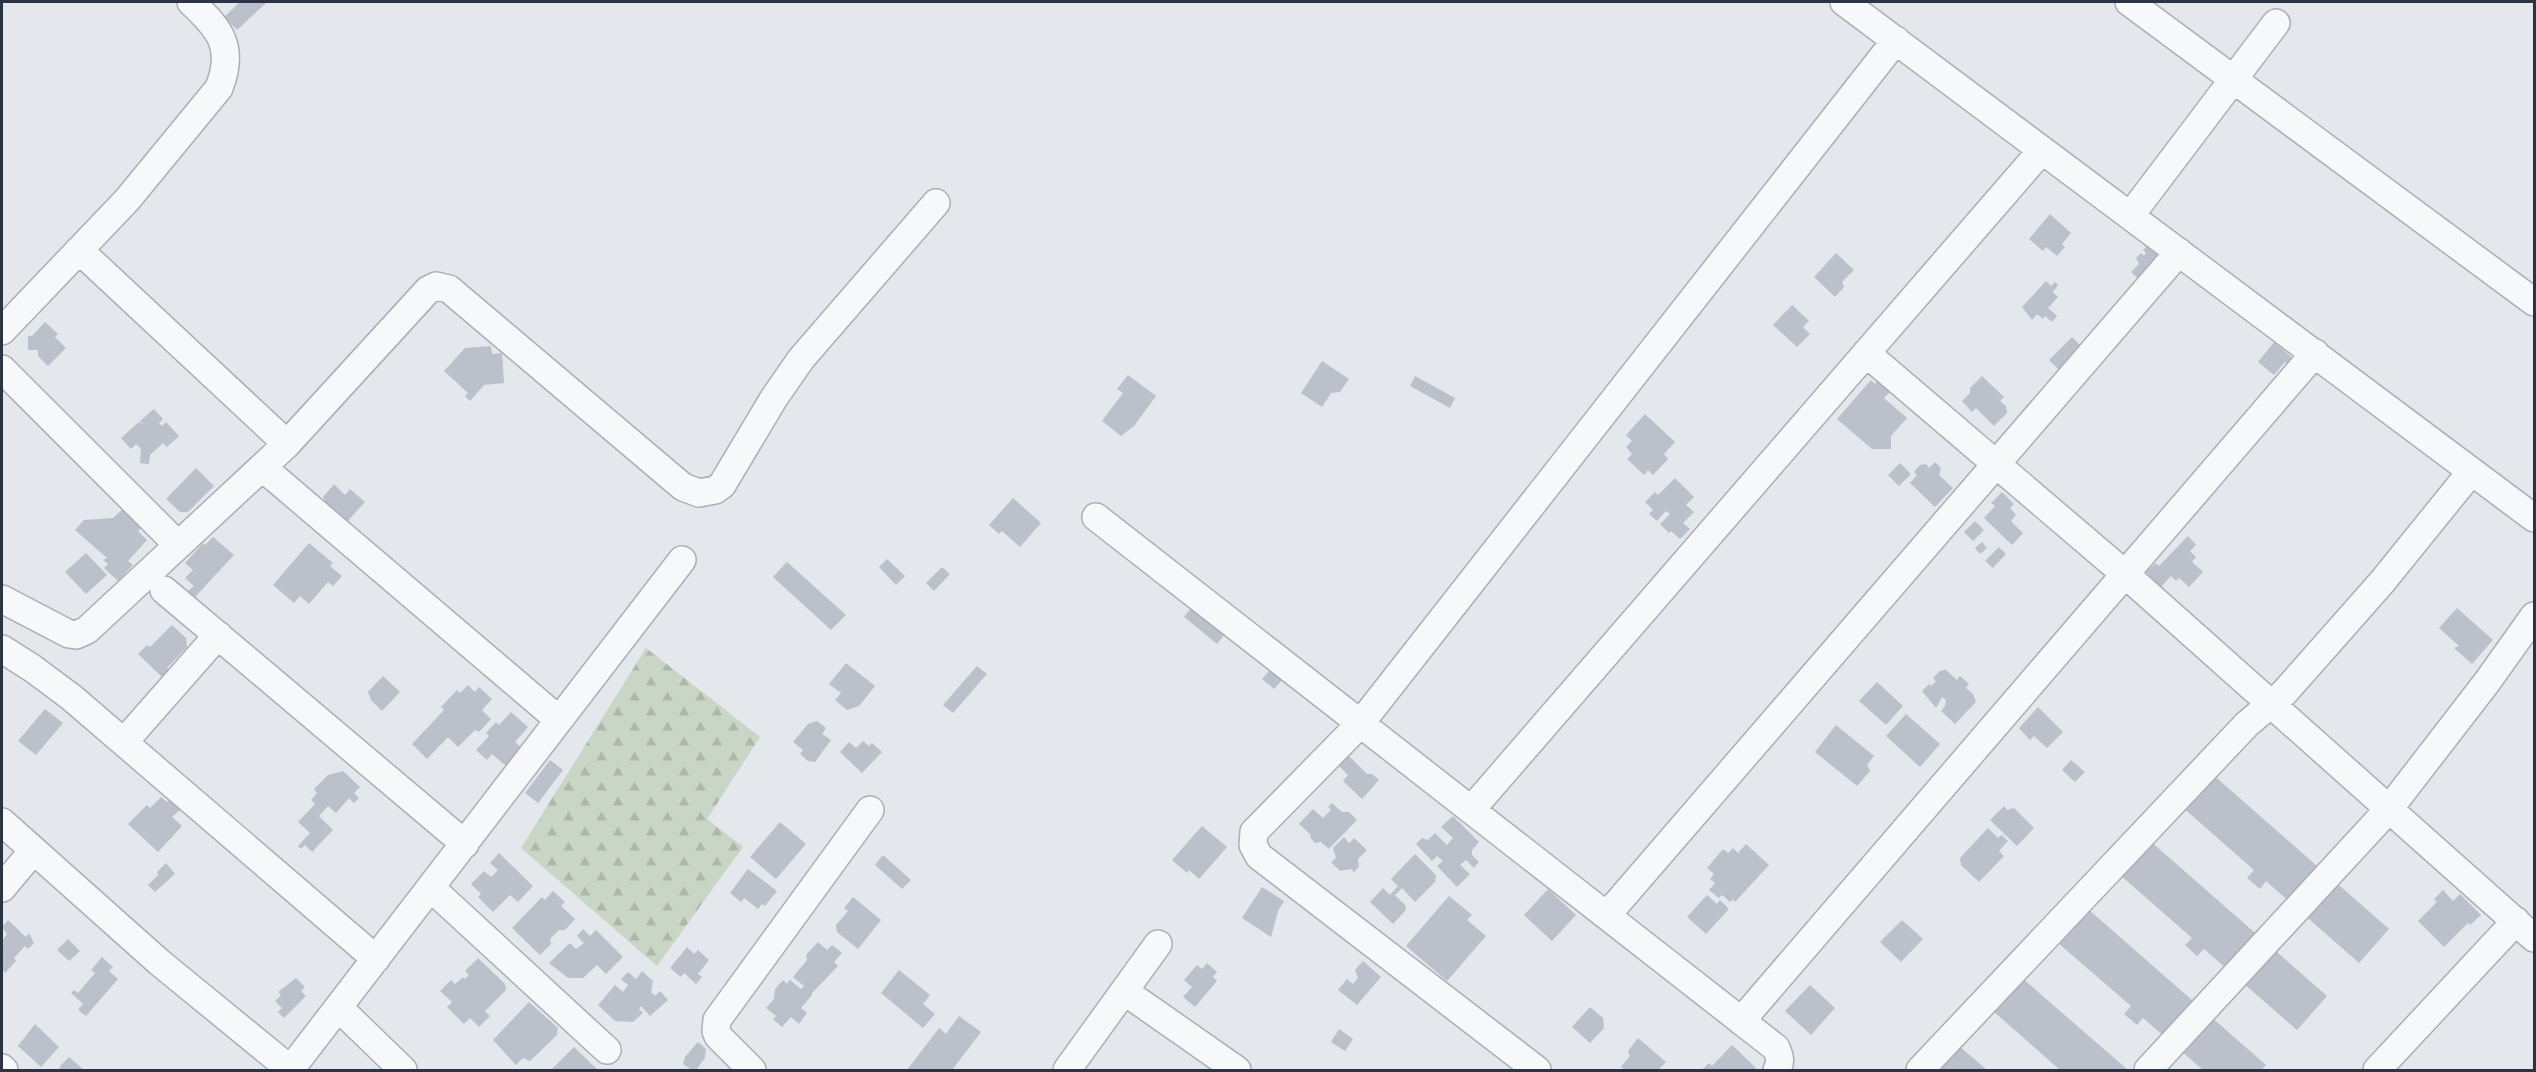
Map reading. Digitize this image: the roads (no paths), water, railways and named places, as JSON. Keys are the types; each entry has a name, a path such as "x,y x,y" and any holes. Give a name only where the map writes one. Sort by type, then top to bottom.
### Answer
{"street":[{"path":"2,331 127,200 219,88 225,73 224,42 217,28 191,2"},
{"path":"1844,2 2535,518"},
{"path":"2129,2 2535,302"},
{"path":"2130,216 2276,23"},
{"path":"1537,1071 1255,851 1253,838 1257,827 1360,724 1896,40"},
{"path":"1470,810 2042,150"},
{"path":"2,599 63,632 76,635 82,633 287,444 428,290 441,285 449,289 683,487 699,493 715,490 728,478 761,418 801,359 936,203"},
{"path":"80,250 287,444"},
{"path":"1607,915 2179,252"},
{"path":"1866,353 2125,574 2525,930 2377,1071"},
{"path":"1741,1021 2315,353"},
{"path":"2,369 178,545"},
{"path":"262,467 559,720"},
{"path":"1920,1071 2247,724 2284,693 2382,582 2471,472"},
{"path":"1096,517 1776,1048 1780,1056 1777,1071"},
{"path":"2,822 159,962 291,1070 682,560"},
{"path":"164,590 465,844"},
{"path":"2148,1071 2389,809 2535,616"},
{"path":"124,742 218,635"},
{"path":"2,649 52,682 376,959"},
{"path":"752,1071 718,1036 717,1020 870,810"},
{"path":"2,888 33,851"},
{"path":"431,888 607,1050"},
{"path":"1067,1071 1158,944"},
{"path":"1124,991 1237,1071"},
{"path":"339,1008 403,1071"}]}
